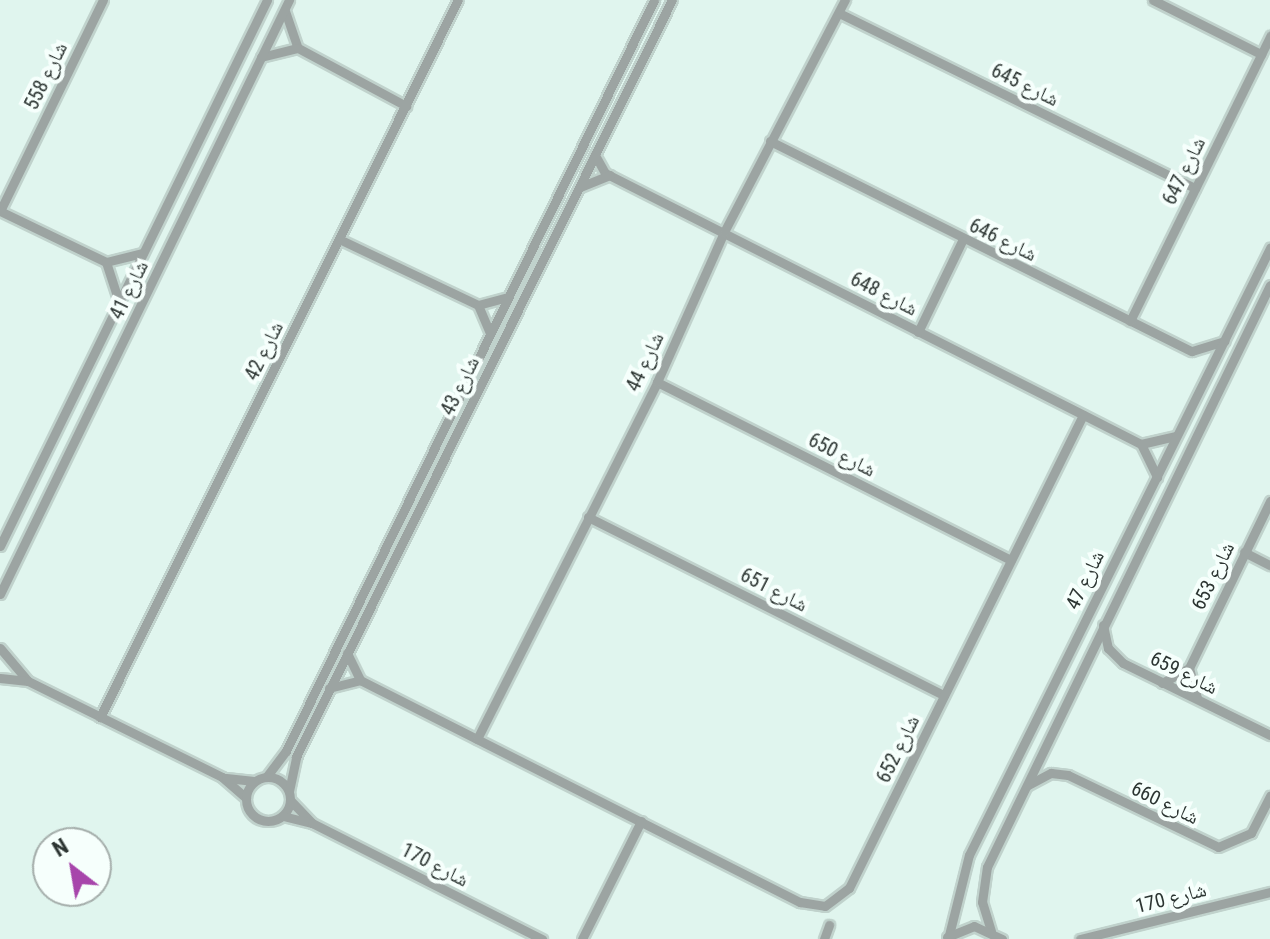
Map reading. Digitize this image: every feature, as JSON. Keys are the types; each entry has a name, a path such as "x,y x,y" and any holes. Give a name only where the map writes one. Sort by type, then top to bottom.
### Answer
{"street":[{"name":"شارع 558","path":"103,0 0,211 106,262"},
{"name":"شارع 41","path":"0,546 267,0"},
{"name":"شارع 42","path":"100,717 458,0"},
{"name":"شارع 43","path":"267,776 286,751 654,0"},
{"name":"شارع 43","path":"290,796 296,757 329,688 672,0"},
{"name":"شارع 44","path":"477,739 657,382 724,232 845,0"},
{"path":"1153,0 1261,54"},
{"name":"شارع 41","path":"0,594 287,4"},
{"path":"287,4 298,48"},
{"name":"شارع 645","path":"839,13 1195,188"},
{"name":"شارع 647","path":"1130,321 1270,36"},
{"path":"261,57 298,48 406,106"},
{"name":"شارع 646","path":"770,141 962,241 1192,351 1224,341"},
{"name":"شارع 648","path":"595,155 610,175 1141,444"},
{"path":"579,188 610,175"},
{"path":"339,239 478,305 508,297"},
{"path":"918,332 962,241"},
{"name":"شارع 47","path":"947,937 969,855 1270,248"},
{"path":"118,303 106,262 143,253"},
{"name":"شارع 47","path":"991,931 982,884 1103,624 1270,285"},
{"path":"478,305 490,334"},
{"name":"شارع 650","path":"657,382 1011,560"},
{"name":"شارع 652","path":"360,680 800,902 825,906 849,888 1083,415"},
{"path":"1157,477 1141,444 1177,436"},
{"name":"شارع 653","path":"1189,668 1270,501"},
{"name":"شارع 651","path":"588,517 944,695"},
{"path":"1244,552 1270,565"},
{"name":"شارع 659","path":"1103,624 1114,656 1162,683 1270,735"},
{"path":"0,648 28,681"},
{"path":"329,688 360,680 347,653"},
{"path":"1162,683 1189,668 1198,699"},
{"path":"0,678 28,681 222,777 246,798 258,819 283,816 290,796 267,776 254,781 222,777"},
{"name":"شارع 660","path":"1025,787 1044,775 1068,775 1218,847 1251,833 1270,796"},
{"path":"246,798 254,781"},
{"name":"شارع 170","path":"290,796 312,823"},
{"name":"شارع 170","path":"283,816 312,823 542,939"},
{"path":"582,939 641,821"},
{"name":"شارع 170","path":"1080,939 1270,892"},
{"path":"824,939 829,925"},
{"path":"947,937 974,926 991,931 1002,939"}]}
